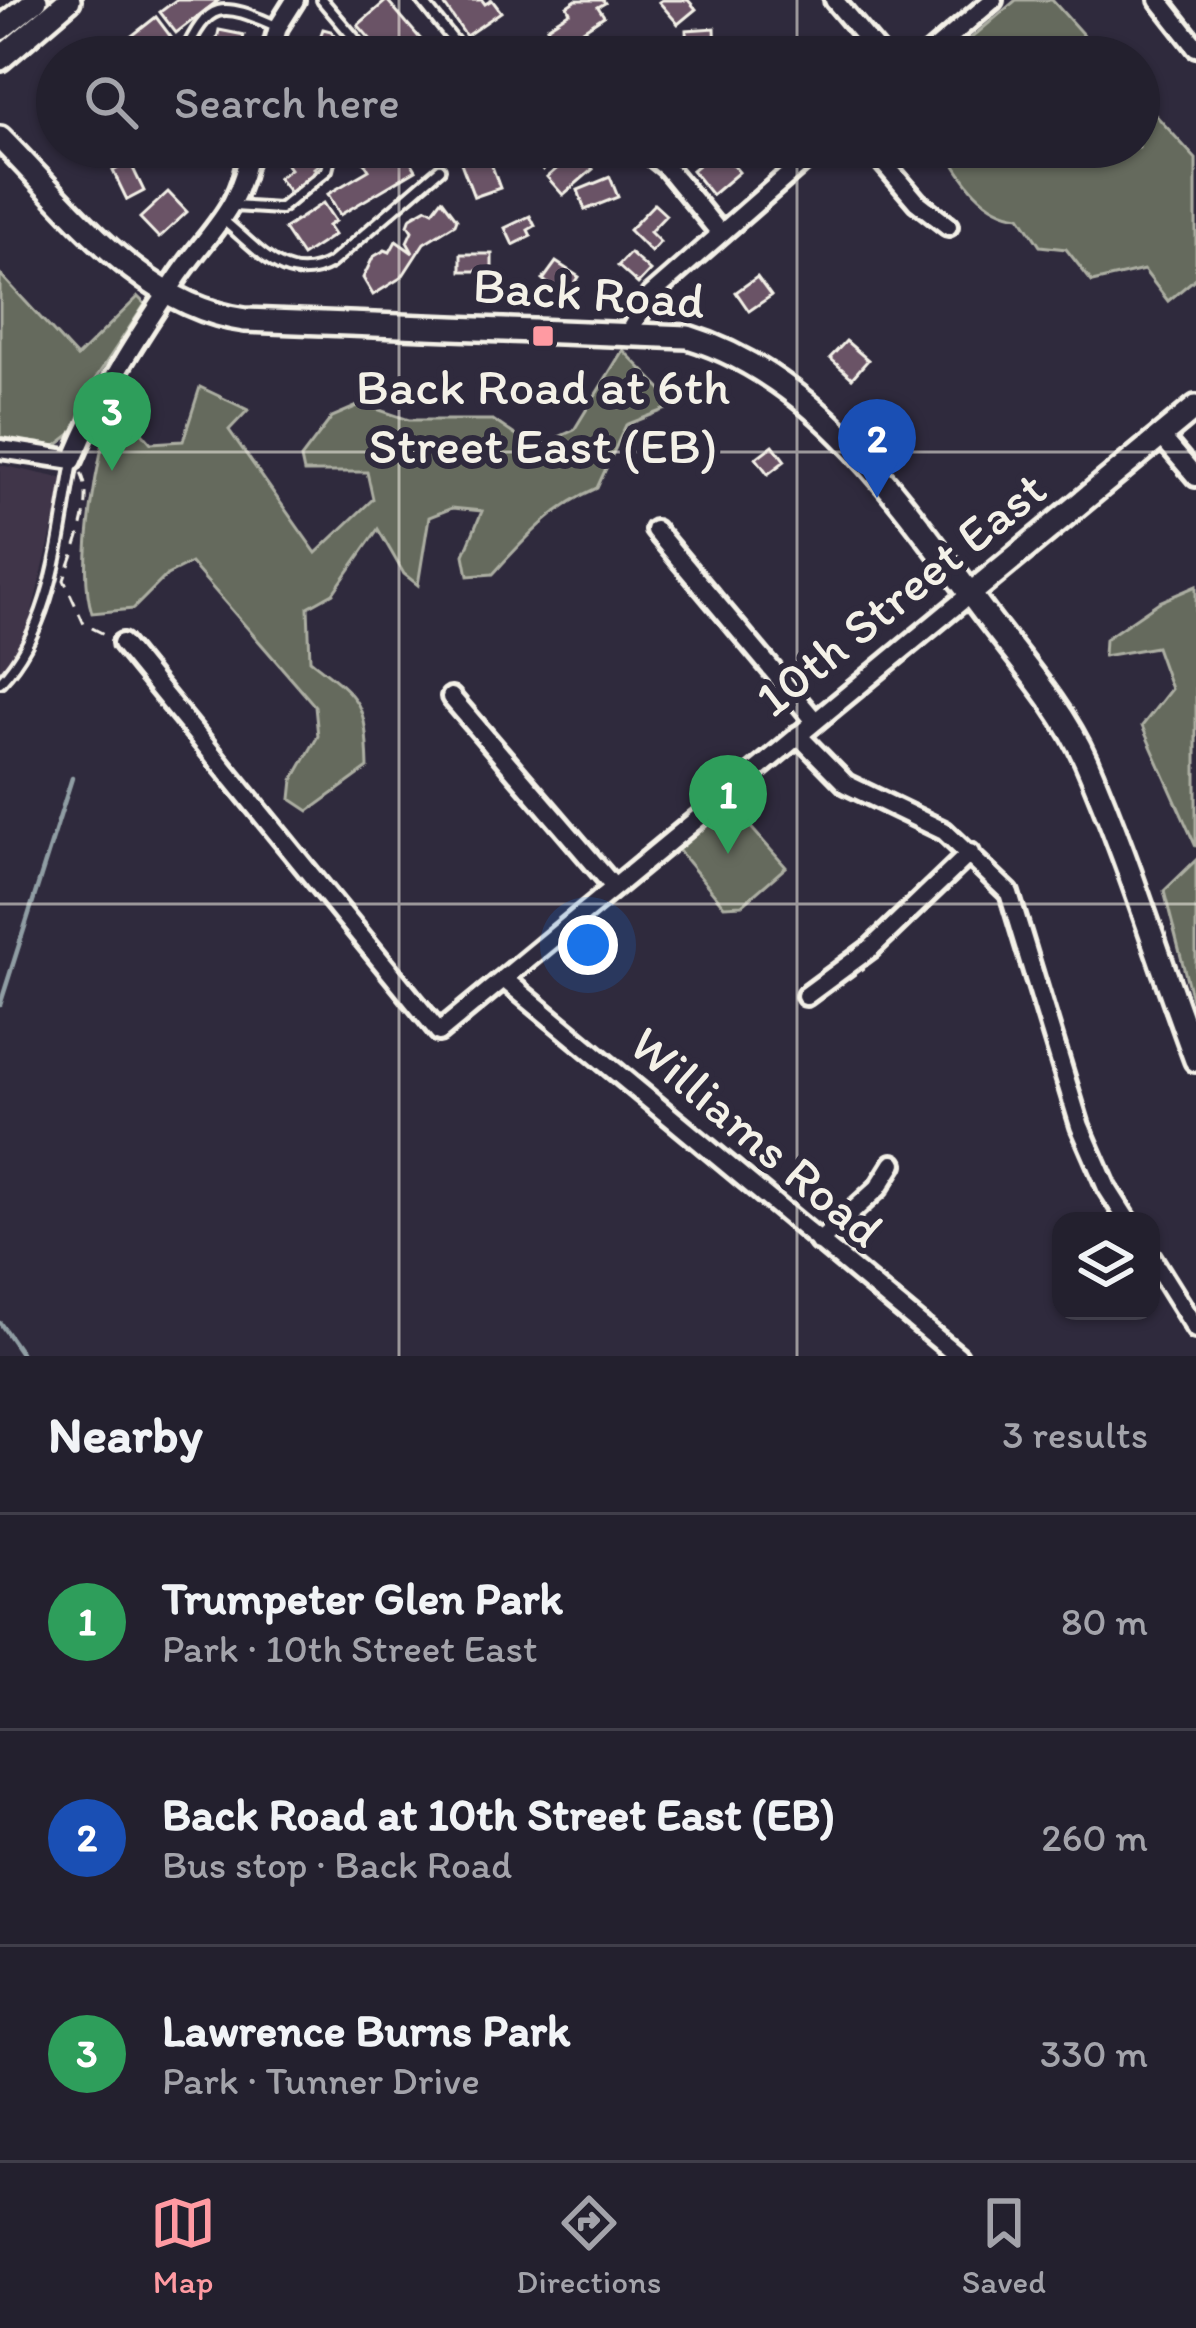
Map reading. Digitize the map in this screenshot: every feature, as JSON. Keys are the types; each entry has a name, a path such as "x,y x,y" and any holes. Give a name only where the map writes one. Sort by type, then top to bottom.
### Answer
{"street":[{"path":"0,77 4,45 36,0"},
{"path":"4,45 69,0"},
{"path":"276,36 295,0"},
{"path":"834,0 864,36"},
{"path":"951,36 993,0"},
{"path":"1159,0 1196,47"},
{"path":"0,116 20,143 24,163"},
{"name":"Back Road","path":"0,138 89,230 169,295 202,311 245,320 688,337 727,349 801,399 888,485 1040,687 1084,758 1196,1060"},
{"path":"0,149 24,163"},
{"path":"0,449 73,460 97,402 180,273 229,213 243,168"},
{"path":"667,168 720,232"},
{"path":"628,333 651,296 795,168"},
{"path":"888,168 917,202 948,226"},
{"name":"10th Street East","path":"122,643 439,1032 1196,407"},
{"path":"1161,436 1196,477"},
{"path":"655,530 815,721"},
{"path":"451,697 614,887"},
{"path":"798,735 846,784 944,831 1010,893 1080,1126 1122,1212"},
{"path":"806,996 871,948 970,853"},
{"name":"Williams Road","path":"504,979 958,1356"},
{"path":"819,1243 878,1188 893,1164"},
{"path":"1160,1271 1196,1329"}],"lane":[{"path":"322,0 353,36"},
{"path":"421,0 450,36"},
{"path":"191,36 197,20 214,8 232,6 278,27"},
{"path":"229,213 280,208 328,168"},
{"path":"229,213 290,273 312,274 440,169"},
{"path":"0,682 19,662 40,614 73,460"}],"path":[{"path":"73,460 85,481 83,520 64,580 84,624 122,643"}],"shaded area":[{"path":"0,465 65,479 16,676 0,689"}],"green space":[{"path":"1016,0 1052,0 1084,36 974,36"},
{"path":"1160,120 1196,159 1196,278 1168,301 1144,270 1092,282 1066,249 1040,246 1020,216 995,208 957,168 1160,168"},
{"path":"0,274 77,357 138,297 145,304 90,387 74,432 56,446 0,437"},
{"path":"623,350 677,405 626,425 597,488 553,514 493,574 468,576 464,555 482,511 452,508 429,517 418,585 404,574 378,529 333,593 308,607 310,660 357,704 365,728 368,768 309,811 291,799 293,780 318,736 315,706 191,563 167,575 133,609 92,613 88,538 114,400 151,443 183,441 200,387 248,410 229,430 316,553 373,499 367,472 304,472 301,458 332,417 362,404 409,420 493,420 534,448 574,430"},
{"path":"1196,586 1196,847 1142,726 1171,689 1156,647 1104,656 1105,639 1159,602"},
{"path":"724,797 786,867 742,905 724,906 670,840"},
{"path":"1196,860 1196,1015 1164,891"}],"building":[{"path":"176,0 219,0 176,33 160,12"},
{"path":"387,0 418,36 368,36 358,25"},
{"path":"441,0 482,0 485,4 492,0 501,12 466,36"},
{"path":"576,0 603,0 598,7 604,16 580,32 583,36 553,36 547,27 570,12 567,6"},
{"path":"688,0 696,9 678,24 659,2"},
{"path":"156,17 170,36 132,36"},
{"path":"715,28 715,36 686,36 686,30"},
{"path":"219,30 244,35 244,36 218,36"},
{"path":"133,168 144,191 127,200 113,171"},
{"path":"314,168 317,173 291,194 278,178 290,169"},
{"path":"463,168 493,168 500,188 474,197"},
{"path":"557,168 593,169 563,195 547,177"},
{"path":"736,168 739,172 712,195 692,170"},
{"path":"369,170 416,170 340,215 328,194"},
{"path":"610,177 618,197 585,210 578,190"},
{"path":"168,192 187,212 159,238 140,218"},
{"path":"442,199 457,219 455,224 424,243 402,277 373,295 363,278 373,257 390,252 396,241 413,253 407,242 411,217 427,208 433,211"},
{"path":"323,203 335,221 328,226 334,235 302,256 284,229"},
{"path":"654,204 666,215 650,232 660,242 651,252 629,230"},
{"path":"530,216 535,226 528,230 531,236 513,245 505,228"},
{"path":"630,253 650,271 638,284 618,266"},
{"path":"461,254 492,254 492,271 461,271"},
{"path":"556,262 579,277 566,296 543,280"},
{"path":"757,277 771,296 749,311 736,292"},
{"path":"846,341 868,360 852,378 830,358"},
{"path":"773,445 785,461 768,474 756,458"}],"waterway":[{"path":"0,1005 72,778"},
{"path":"0,1323 23,1356"}],"place":[{"name":"Back Road at 6th Street East (EB)","path":"543,336"},
{"name":"Lawrence Burns Park","path":"112,471"},
{"name":"Back Road at 10th Street East (EB)","path":"877,498"},
{"name":"Trumpeter Glen Park","path":"728,854"}]}
